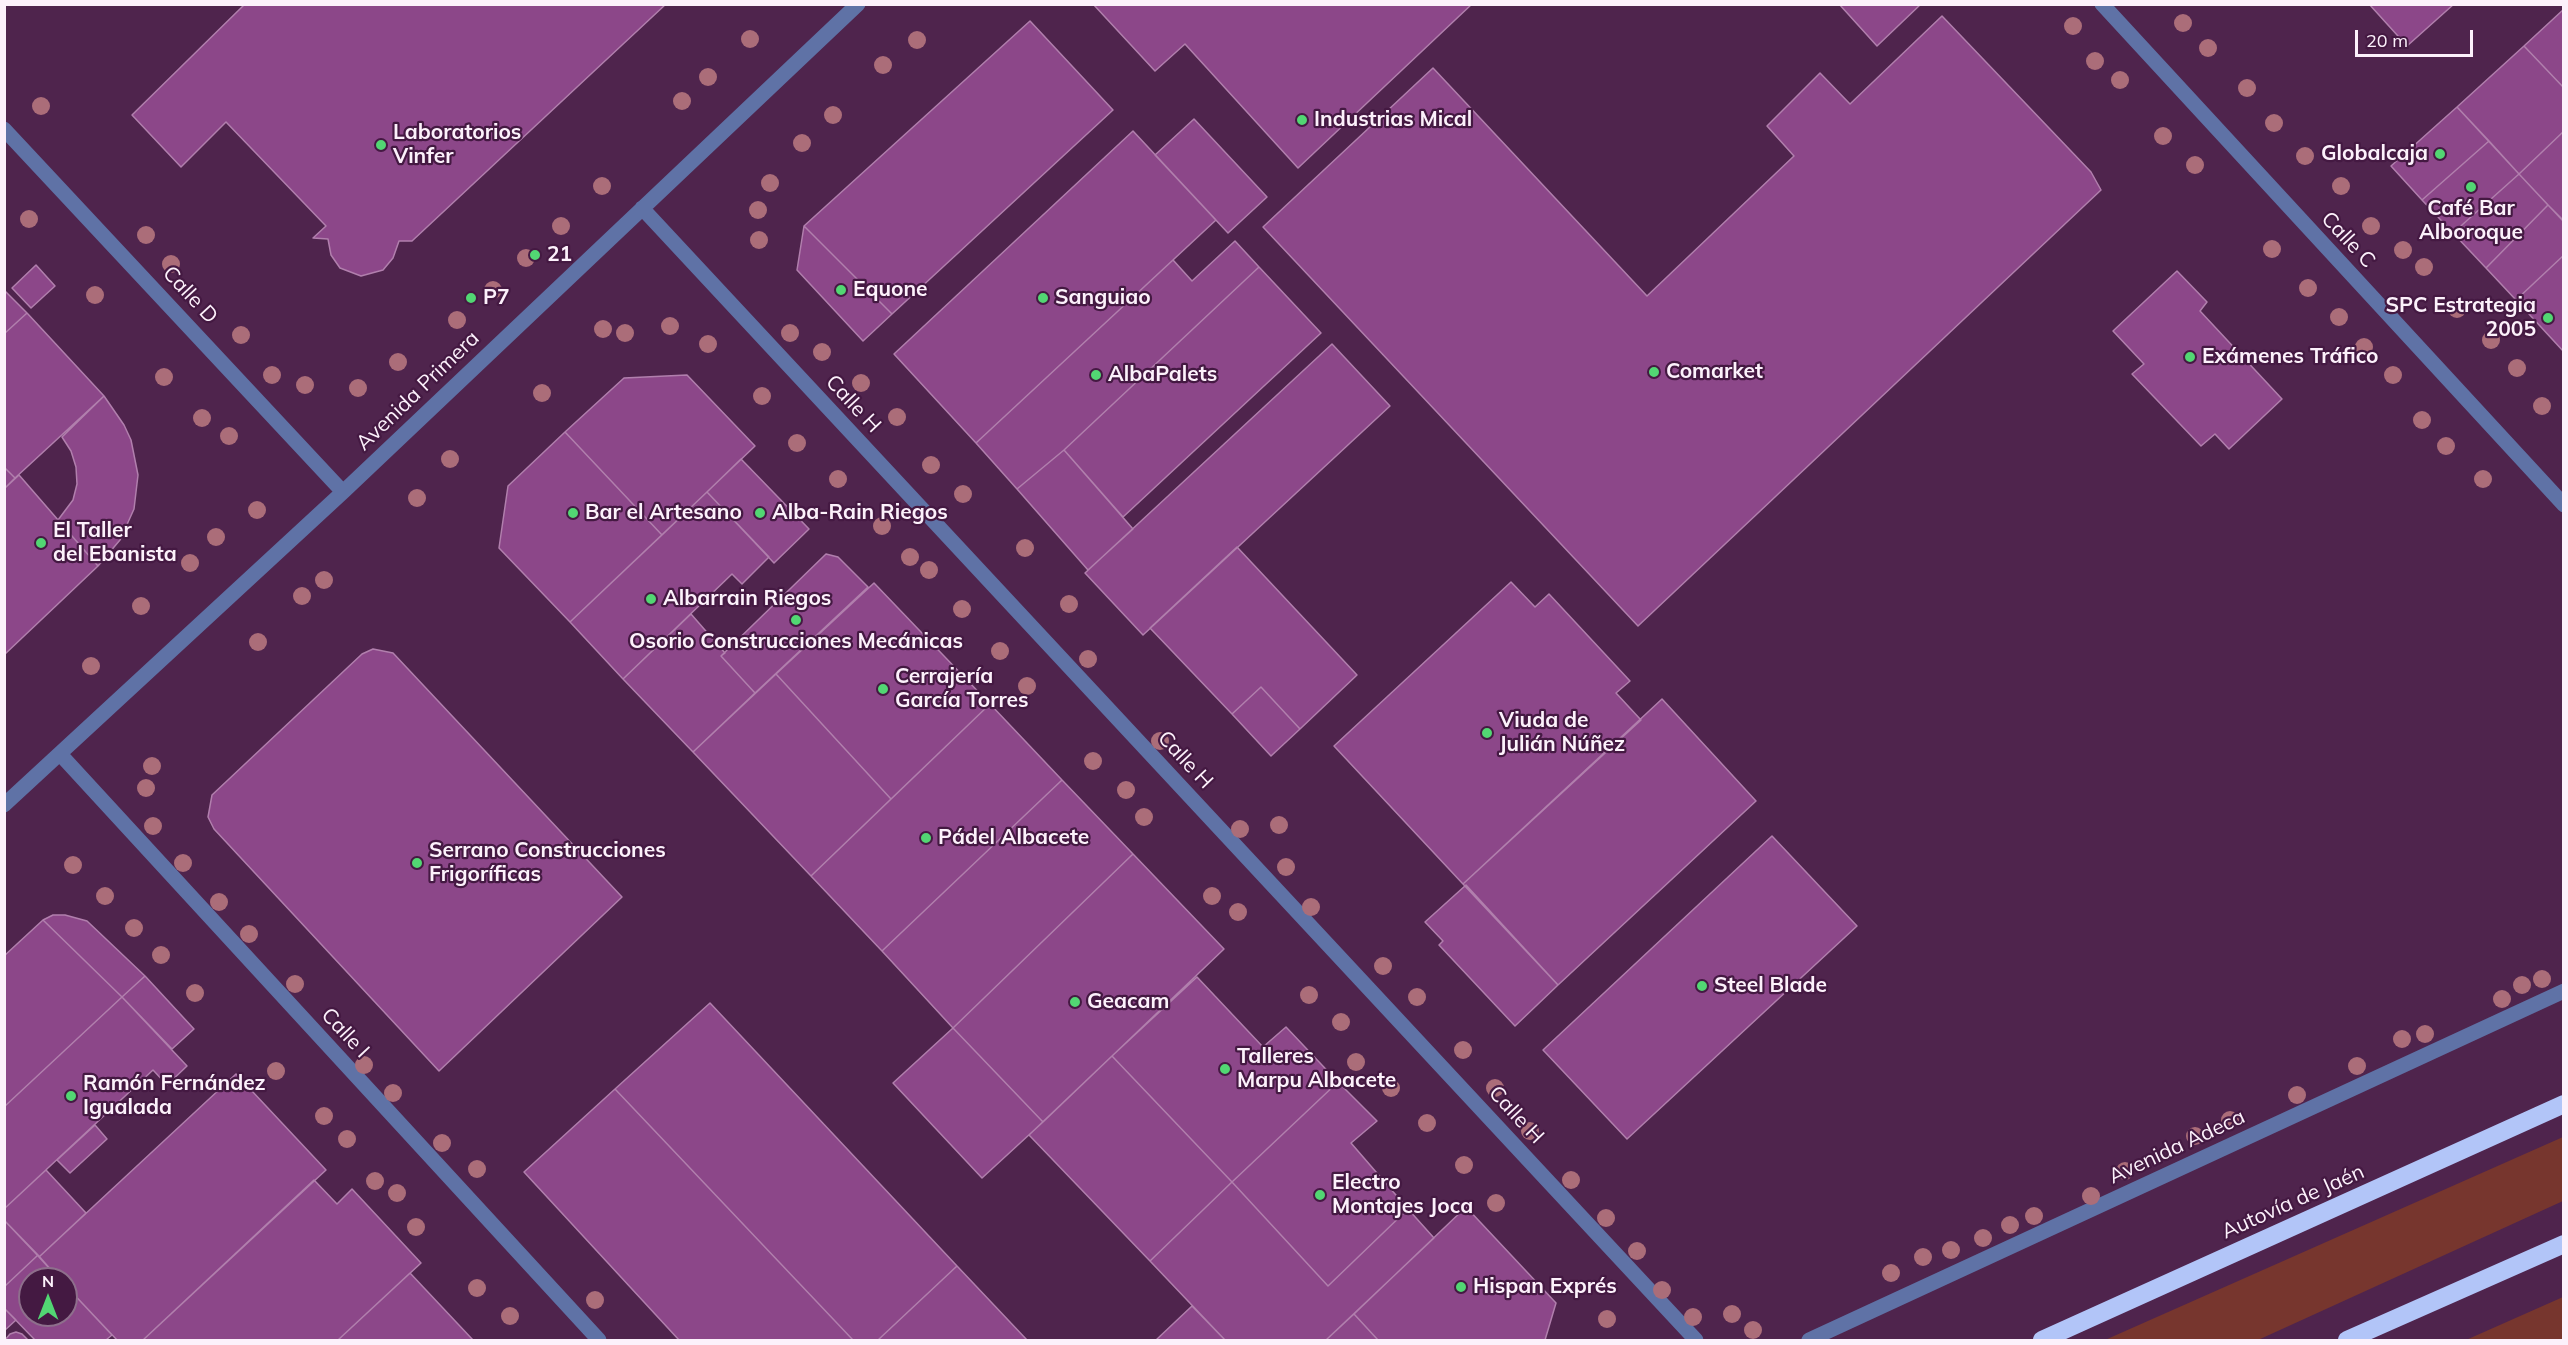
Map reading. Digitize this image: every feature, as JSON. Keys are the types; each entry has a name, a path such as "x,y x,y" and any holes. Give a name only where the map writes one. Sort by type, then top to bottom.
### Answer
{"highway":[{"name":"Autovía de Jaén","path":"2042,1341 2564,1104"},
{"path":"2347,1341 2564,1244"}],"street":[{"name":"Avenida Primera","path":"4,805 343,492 858,4"},
{"name":"Calle C","path":"2102,4 2564,505"},
{"name":"Calle D","path":"4,129 343,492"},
{"name":"Calle H","path":"642,208 1696,1341"},
{"name":"Calle I","path":"60,754 599,1341"},
{"name":"Avenida Adeca","path":"1809,1341 2564,991"}],"shaded area":[{"path":"2563,1137 2563,1201 2258,1340 2105,1340"},
{"path":"2563,1297 2563,1340 2466,1340"}],"building":[{"name":"Laboratorios Vinfer","path":"245,4 666,4 412,241 399,241 393,258 383,270 361,276 340,268 331,255 328,239 313,238 326,226 226,122 181,167 132,115"},
{"name":"Industrias Mical","path":"1093,4 1472,4 1298,168 1185,44 1155,71"},
{"path":"1839,4 1921,4 1877,46"},
{"path":"2369,4 2454,4 2407,46"},
{"path":"2564,9 2564,88 2524,46"},
{"name":"Comarket","path":"1942,16 2091,172 2101,190 1638,626 1263,227 1433,68 1647,296 1794,156 1767,126 1820,73 1850,104"},
{"path":"1030,21 1113,110 892,314 804,226"},
{"path":"2524,46 2564,88 2564,131 2519,174 2457,107"},
{"name":"Globalcaja","path":"2457,107 2489,141 2422,200 2391,166"},
{"path":"1194,119 1267,197 1228,233 1155,155"},
{"name":"Sanguiao","path":"1133,131 1216,220 976,443 894,354"},
{"path":"2564,131 2564,222 2519,174"},
{"name":"Café Bar Alboroque","path":"2489,141 2519,174 2453,233 2422,200"},
{"path":"2519,174 2548,205 2486,268 2453,233"},
{"path":"2548,205 2564,221 2564,255 2516,300 2486,268"},
{"name":"Equone","path":"804,226 892,314 863,341 797,270"},
{"name":"AlbaPalets","path":"1235,241 1259,267 1064,450 1017,489 976,443 1173,260 1192,281"},
{"name":"SPC Estrategia 2005","path":"2564,255 2564,352 2516,300"},
{"path":"36,265 55,286 31,308 12,288"},
{"path":"1259,267 1321,333 1123,517 1064,450"},
{"name":"Exámenes Tráfico","path":"2177,271 2207,302 2200,311 2282,399 2229,449 2215,434 2201,446 2132,374 2144,364 2113,331"},
{"path":"4,290 27,313 4,334"},
{"path":"27,313 104,396 15,478 4,467 4,334"},
{"path":"1332,344 1390,406 1143,635 1085,573"},
{"path":"687,375 755,446 662,535 565,432 624,378"},
{"path":"104,396 124,425 131,440 138,475 134,509 120,540 98,566 58,520 73,500 77,484 76,467 71,451 62,437"},
{"name":"Bar el Artesano","path":"565,432 662,535 570,622 499,548 508,486"},
{"path":"1064,450 1133,529 1088,570 1017,489"},
{"name":"Alba-Rain Riegos","path":"741,459 809,529 774,563 707,492"},
{"path":"4,467 15,478 4,489"},
{"name":"El Taller del Ebanista","path":"19,475 98,566 4,655 4,489"},
{"name":"Albarrain Riegos","path":"707,492 769,557 742,584 732,574 623,679 570,622"},
{"path":"1237,547 1357,675 1300,729 1261,687 1232,714 1150,628"},
{"name":"Osorio Construcciones Mecánicas","path":"826,554 838,557 868,587 755,693 721,656"},
{"name":"Viuda de Julián Núñez","path":"1511,582 1535,607 1549,594 1630,681 1616,693 1641,720 1463,884 1334,746"},
{"name":"Cerrajería García Torres","path":"874,583 990,704 891,799 776,674"},
{"path":"691,614 725,653 721,656 755,693 693,752 623,679"},
{"name":"Serrano Construcciones Frigoríficas","path":"373,649 393,653 622,897 439,1071 214,829 208,817 212,795 362,654"},
{"path":"776,674 891,799 811,876 693,752"},
{"path":"1261,687 1300,729 1271,756 1232,714"},
{"path":"1662,699 1756,801 1558,985 1463,884"},
{"name":"Pádel Albacete","path":"990,704 1062,780 882,951 811,876"},
{"path":"1062,780 1133,854 953,1028 882,951"},
{"name":"Steel Blade","path":"1772,836 1857,926 1627,1139 1543,1050"},
{"name":"Geacam","path":"1133,854 1224,949 1043,1122 953,1028"},
{"path":"1466,885 1558,985 1515,1026 1439,945 1443,941 1425,922"},
{"path":"53,915 65,915 87,921 145,976 122,997 43,920"},
{"path":"43,920 122,997 4,1107 4,956"},
{"path":"145,976 194,1029 172,1049 122,997"},
{"name":"Talleres Marpu Albacete","path":"1197,977 1263,1047 1286,1027 1338,1082 1232,1182 1112,1056"},
{"name":"Ramón Fernández Igualada","path":"122,997 187,1066 167,1085 153,1070 4,1209 4,1107"},
{"path":"710,1003 957,1266 878,1340 853,1340 615,1089"},
{"path":"953,1028 1043,1122 982,1178 893,1083"},
{"path":"1112,1056 1232,1182 1150,1261 1029,1135"},
{"path":"236,1074 326,1170 143,1340 117,1340 78,1299 78,1267 48,1267 39,1257"},
{"name":"Electro Montajes Joca","path":"1338,1082 1377,1121 1351,1143 1408,1209 1328,1286 1232,1182"},
{"path":"615,1089 853,1340 679,1340 524,1172"},
{"path":"95,1125 107,1139 70,1173 57,1160"},
{"path":"46,1170 86,1213 39,1257 4,1220 4,1209"},
{"path":"314,1180 337,1204 352,1189 421,1263 338,1340 143,1340"},
{"path":"1232,1182 1328,1286 1408,1209 1434,1238 1326,1340 1225,1340 1150,1261"},
{"name":"Hispan Exprés","path":"1466,1207 1556,1303 1545,1340 1378,1340 1354,1314"},
{"path":"4,1220 38,1255 25,1267 18,1267 18,1274 4,1287"},
{"path":"38,1255 48,1267 25,1267"},
{"path":"957,1266 1027,1340 878,1340"},
{"path":"410,1273 473,1340 338,1340"},
{"path":"18,1274 18,1322 4,1308 4,1287"},
{"path":"78,1299 112,1335 106,1340 35,1340 22,1327 78,1327"},
{"path":"1192,1306 1225,1340 1156,1340"},
{"path":"4,1308 16,1320 4,1331"},
{"path":"1354,1314 1378,1340 1326,1340"},
{"path":"16,1332 28,1340 5,1340 10,1334"}],"place":[{"name":"Industrias Mical","path":"1302,120"},
{"name":"Laboratorios Vinfer","path":"381,145"},
{"name":"Globalcaja","path":"2440,154"},
{"name":"Café Bar Alboroque","path":"2471,187"},
{"name":"21","path":"535,255"},
{"name":"Equone","path":"841,290"},
{"name":"P7","path":"471,298"},
{"name":"Sanguiao","path":"1043,298"},
{"name":"SPC Estrategia 2005","path":"2548,318"},
{"name":"Exámenes Tráfico","path":"2190,357"},
{"name":"Comarket","path":"1654,372"},
{"name":"AlbaPalets","path":"1096,375"},
{"name":"Bar el Artesano","path":"573,513"},
{"name":"Alba-Rain Riegos","path":"760,513"},
{"name":"El Taller del Ebanista","path":"41,543"},
{"name":"Albarrain Riegos","path":"651,599"},
{"name":"Osorio Construcciones Mecánicas","path":"796,620"},
{"name":"Cerrajería García Torres","path":"883,689"},
{"name":"Viuda de Julián Núñez","path":"1487,733"},
{"name":"Pádel Albacete","path":"926,838"},
{"name":"Serrano Construcciones Frigoríficas","path":"417,863"},
{"name":"Steel Blade","path":"1702,986"},
{"name":"Geacam","path":"1075,1002"},
{"name":"Talleres Marpu Albacete","path":"1225,1069"},
{"name":"Ramón Fernández Igualada","path":"71,1096"},
{"name":"Electro Montajes Joca","path":"1320,1195"},
{"name":"Hispan Exprés","path":"1461,1287"}]}
